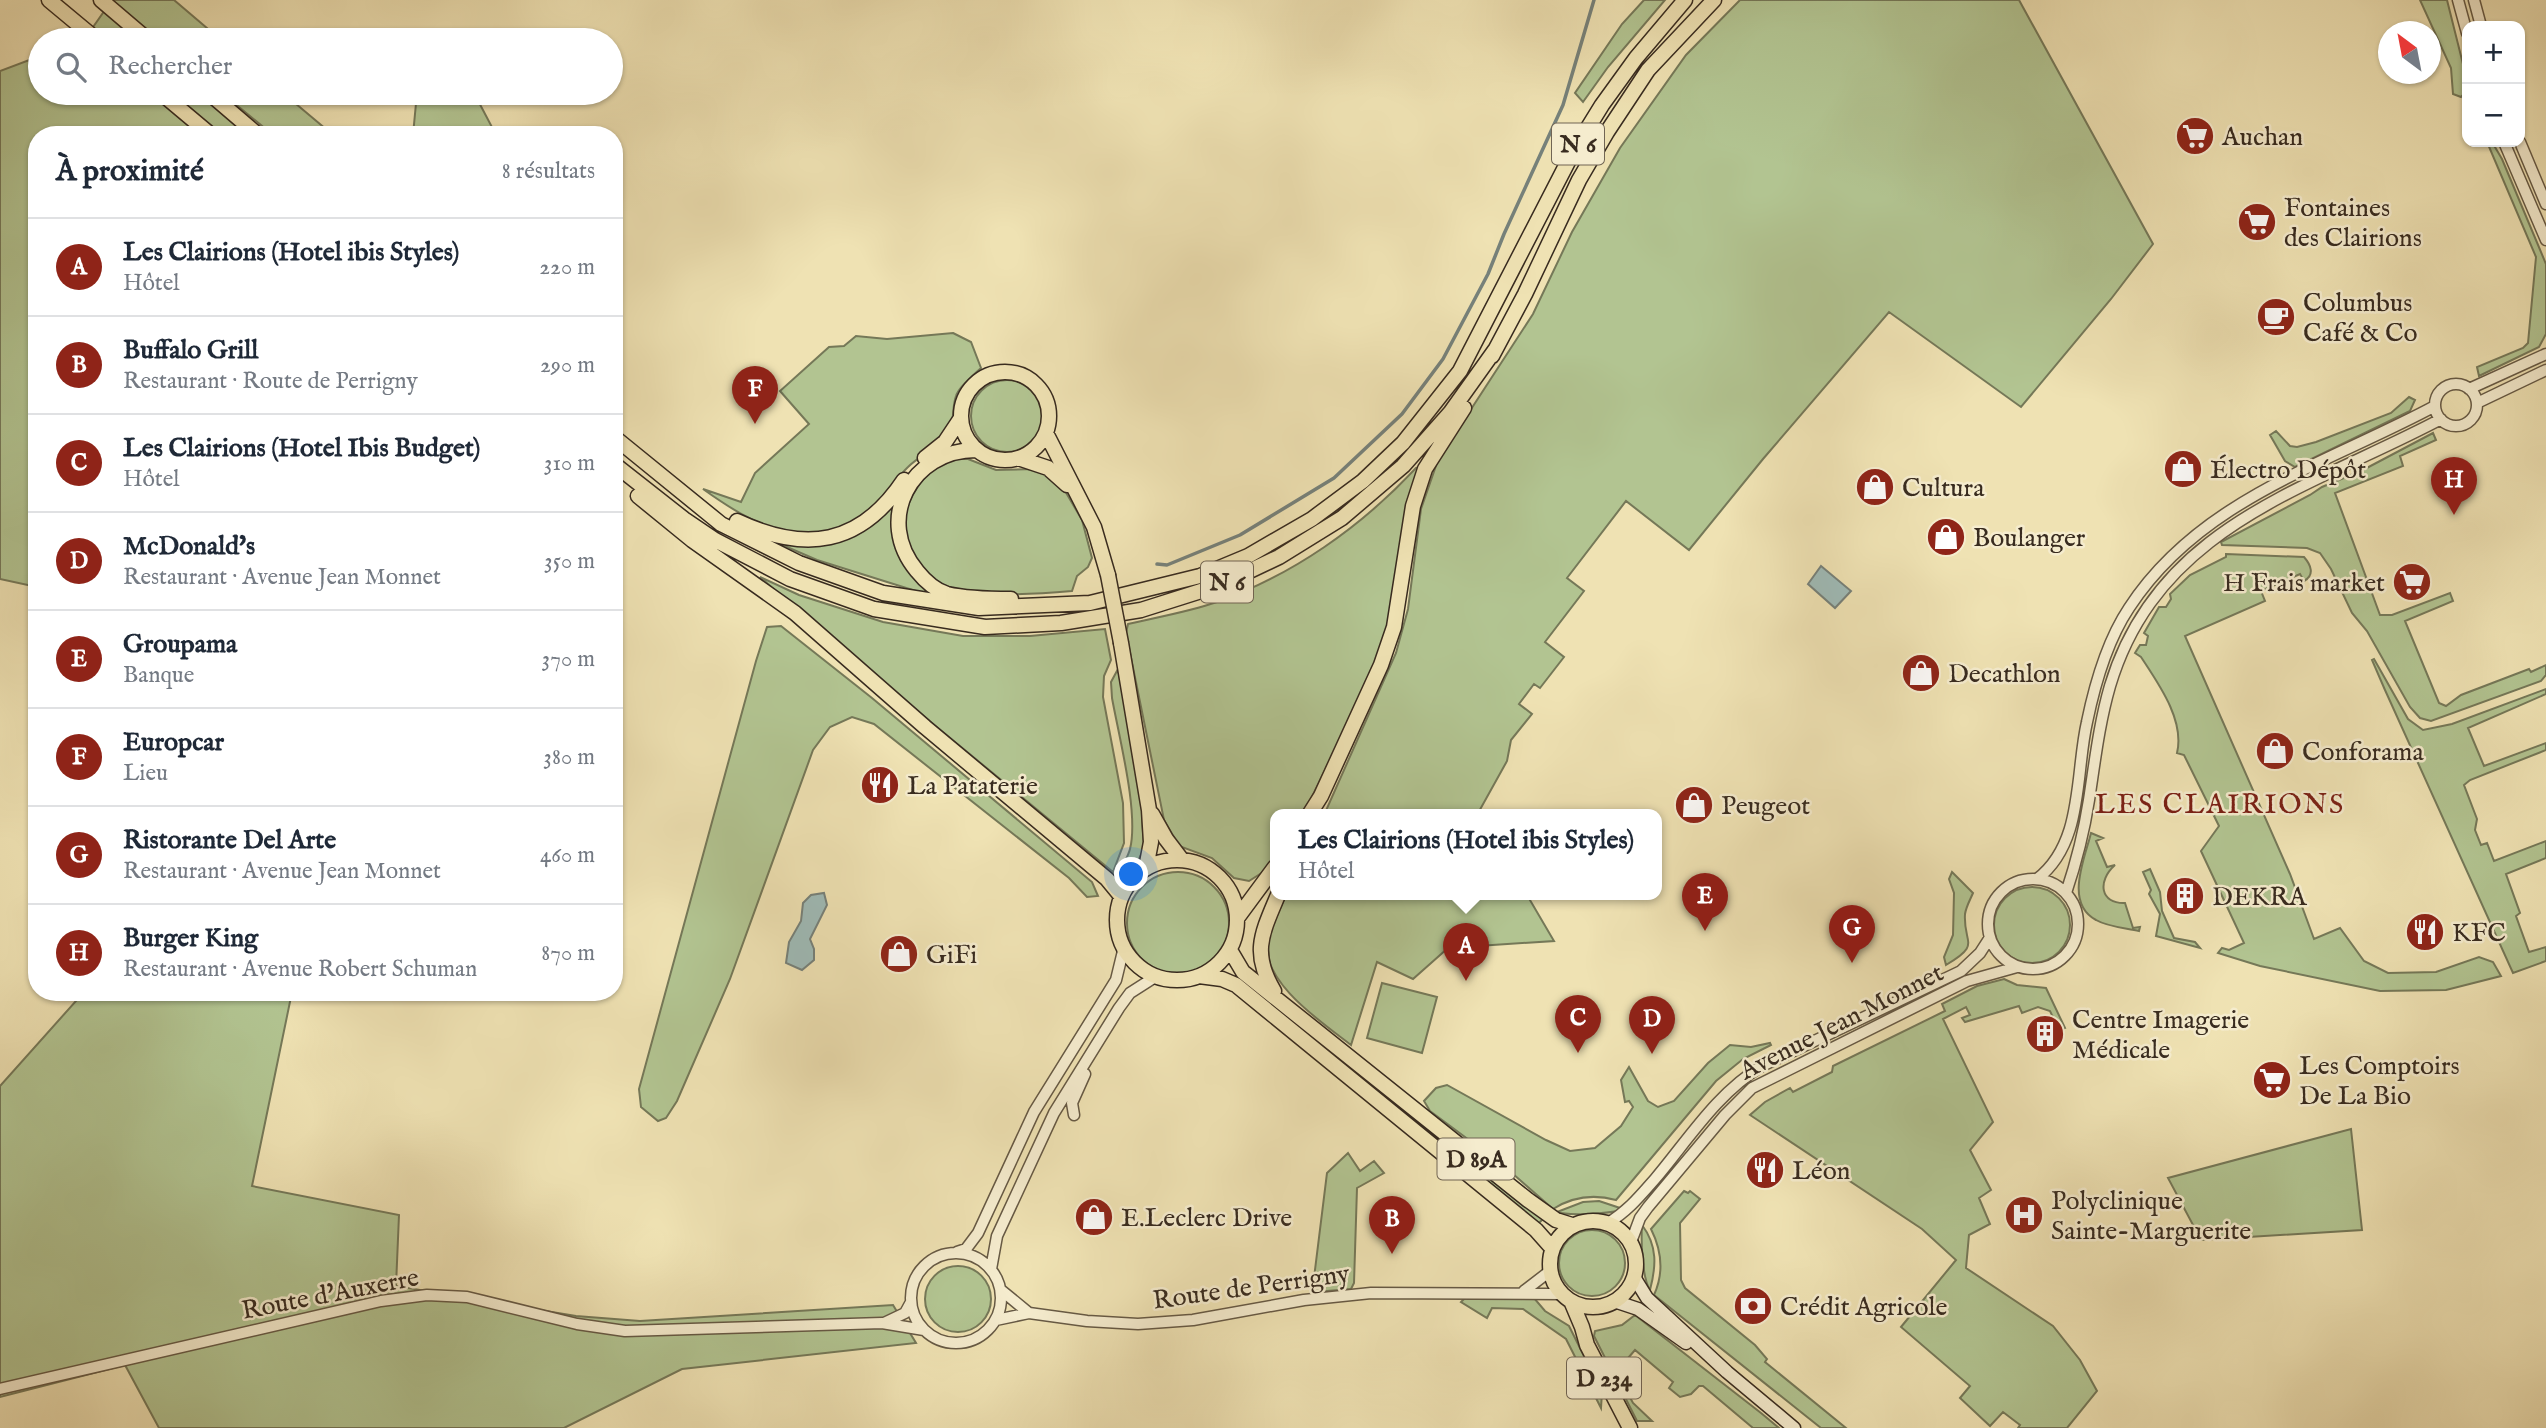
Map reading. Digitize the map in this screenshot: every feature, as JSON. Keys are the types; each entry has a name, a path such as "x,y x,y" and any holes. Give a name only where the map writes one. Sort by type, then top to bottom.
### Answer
{"main road":[{"path":"49,0 83,28"},
{"path":"100,0 134,28"},
{"name":"N 6","path":"623,444 721,524 799,563 883,593 978,608 1090,603 1200,576 1248,556 1312,519 1363,481 1403,443 1460,371 1573,152 1636,58 1685,0"},
{"name":"N 6","path":"623,471 705,533 790,579 886,611 985,626 1061,623 1140,610 1220,585 1279,557 1342,518 1403,466 1450,413 1495,350 1579,180 1607,132 1648,70 1714,0"},
{"path":"175,105 200,126"},
{"path":"223,105 248,126"},
{"path":"1314,809 1381,665 1394,626 1413,506 1425,469 1478,386 1495,350"},
{"path":"1013,372 1026,376 1036,384 1049,407 1046,433 1030,453 1003,460 989,457 976,450 965,435 961,418 962,404 967,392 976,382 988,375 1013,372"},
{"path":"637,456 727,517 763,534 805,541 835,537 870,518 895,494 912,468 945,442 961,418"},
{"path":"1046,433 1094,527 1108,575 1149,810 1151,842 1146,868"},
{"path":"976,450 951,452 932,461 918,473 904,495 899,538 905,554 928,584 946,594 1000,599 1065,597 1200,576"},
{"path":"1018,458 1048,468 1073,490"},
{"path":"623,482 692,540 795,613 925,727 1107,879 1121,896"},
{"path":"1149,810 1182,860"},
{"path":"1163,861 1199,863 1214,872 1226,885 1234,900 1238,917 1237,929 1230,950 1212,970 1185,980 1169,980 1155,977 1132,961 1117,932 1121,896 1131,880 1146,868 1163,861"},
{"path":"1238,917 1270,874"},
{"path":"1276,900 1260,942 1260,958 1264,974 1278,998"},
{"name":"D 89A","path":"1230,950 1243,972 1528,1200 1556,1220 1573,1225"},
{"name":"D 89A","path":"1199,976 1222,979 1236,985 1536,1230 1552,1248"},
{"path":"1584,1221 1608,1223 1631,1242 1636,1265 1634,1277 1623,1295 1614,1301 1596,1307 1583,1306 1566,1297 1550,1271 1552,1248 1564,1231 1573,1225 1584,1221"},
{"path":"1634,1277 1647,1298 1727,1372 1794,1428"},
{"name":"D 234","path":"1566,1297 1582,1327 1587,1345 1630,1428"},
{"path":"1614,1301 1638,1308 1727,1372"},
{"name":"D 234","path":"1582,1327 1596,1307"}],"street":[{"path":"2458,0 2464,21"},
{"path":"2474,0 2480,21"},
{"path":"2506,147 2546,240"},
{"path":"2522,147 2546,204"},
{"path":"2469,389 2546,354"},
{"path":"2477,403 2546,370"},
{"path":"2461,384 2469,389 2477,403 2474,416 2465,424 2452,426 2441,419 2435,406 2438,394 2448,386 2461,384"},
{"path":"2037,879 2053,864 2066,843 2073,815 2086,723 2111,642 2129,608 2167,560 2186,541 2237,505 2282,480 2435,406"},
{"path":"2066,893 2085,825 2099,723 2111,683 2127,643 2158,593 2195,553 2246,515 2441,419"},
{"path":"2037,879 2058,886 2066,893 2074,903 2078,916 2078,931 2073,946 2065,957 2042,969 2017,967 2005,961 1989,939 1988,911 1996,897 2014,883 2037,879"},
{"name":"Avenue Jean Monnet","path":"1608,1223 1630,1209 1714,1107 1741,1079 1762,1066 1961,971 1980,953 1989,939"},
{"path":"1001,1290 1001,1307 996,1320 983,1335 968,1342 952,1343 937,1339 924,1330 915,1318 911,1302 911,1291 920,1271 932,1260 966,1250 978,1233 1034,1112 1116,980 1124,947"},
{"name":"Avenue Jean Monnet","path":"1631,1242 1640,1218 1648,1207 1724,1115 1752,1088 1967,982 2017,967"},
{"path":"991,1269 997,1236 1054,1113 1130,993 1155,977"},
{"path":"1074,1115 1072,1102 1109,1024"},
{"path":"957,1252 982,1260 991,1269 1001,1290 1029,1313"},
{"path":"1521,1293 1550,1271"},
{"name":"Route de Perrigny","path":"996,1320 1029,1313 1087,1321 1169,1323 1353,1294 1521,1293 1566,1297"},
{"name":"Route d'Auxerre","path":"0,1389 381,1301 427,1295 467,1297 577,1324 625,1331 882,1323 924,1330"},
{"path":"882,1323 905,1313 911,1302"}],"green space":[{"path":"112,0 174,0 207,28 92,28"},
{"path":"1644,0 1665,0 1608,67 1583,102 1575,93 1622,24"},
{"path":"1740,0 2019,0 2153,244 2021,407 1889,312 1689,550 1626,501 1567,578 1584,591 1545,642 1564,657 1540,688 1534,684 1519,704 1532,714 1511,740 1507,761 1480,809 1327,809 1396,653 1408,609 1421,509 1438,460 1533,314 1572,232 1620,148 1686,55"},
{"path":"2420,0 2447,0 2462,60 2461,97 2453,94 2451,68 2441,46 2441,21 2430,21"},
{"path":"28,60 28,105 226,105 241,126 28,126 28,585 0,579 0,71"},
{"path":"237,105 297,105 322,126 262,126"},
{"path":"416,105 480,105 491,126 414,126"},
{"path":"2489,147 2495,147 2502,159 2546,264 2546,334 2539,347 2479,376 2477,367 2523,348 2528,343 2536,257"},
{"path":"953,333 971,342 981,368 958,392 949,432 908,467 879,504 851,523 829,531 807,534 786,532 745,516 703,489 741,502 755,473 809,424 780,391 829,347 844,346 856,336 887,339"},
{"path":"1007,380 1027,386 1037,396 1043,416 1037,436 1027,446 1007,452 987,446 977,436 971,416 977,396 987,386"},
{"path":"2409,397 2415,400 2410,411 2295,467 2285,461 2270,435 2276,431 2290,446 2316,442 2391,413"},
{"path":"2433,433 2436,440 2400,456 2403,466 2335,493 2380,615 2392,615 2450,593 2453,601 2405,621 2439,703 2446,706 2461,695 2529,669 2531,672 2546,665 2546,675 2541,681 2431,721 2420,718 2410,707 2367,631 2352,613 2331,569 2320,553 2307,548 2222,545 2221,542 2322,487 2363,470"},
{"path":"968,459 996,470 1036,469 1061,484 1082,520 1092,558 1088,567 1077,576 1072,591 1006,594 971,592 940,583 922,567 904,535 911,498 924,478 933,470 952,460"},
{"path":"1420,467 1395,604 1373,672 1306,809 1270,809 1270,868 1249,881 1234,878 1212,858 1179,846 1164,820 1126,633 1128,624 1206,606 1272,578 1349,529 1395,490"},
{"path":"892,506 895,507 893,524 935,597 817,560 780,544 813,544 842,539 867,527"},
{"path":"2226,554 2304,557 2311,570 2310,576 2304,581 2300,574 2261,591 2265,601 2185,636 2290,874 2314,939 2340,928 2364,961 2388,973 2436,972 2479,957 2493,962 2501,976 2446,990 2380,991 2260,966 2218,953 2222,948 2229,950 2244,943 2201,851 2219,826 2184,755 2177,753 2177,728 2168,702 2141,657 2135,653 2140,645 2146,645 2148,636 2144,633 2159,607 2166,607 2171,599 2170,594 2190,575 2226,557"},
{"path":"760,577 799,595 883,622 963,636 1030,636 1105,629 1111,660 1104,676 1103,697 1123,803 1124,843 1113,872 859,663"},
{"path":"781,626 872,698 1092,882 1098,896 1087,897 1069,878 874,724 852,717 830,727 813,750 730,979 677,1101 666,1118 658,1121 641,1107 639,1089 756,661 767,627"},
{"path":"2374,659 2408,719 2423,730 2452,724 2546,689 2546,694 2468,728 2484,766 2546,743 2546,750 2470,780 2464,785 2477,819 2475,830 2481,845 2487,843 2494,861 2546,841 2546,858 2506,874 2520,913 2516,916 2529,952 2546,947 2546,961 2513,973 2385,690 2372,660"},
{"path":"1118,669 1145,815 1142,817 1144,848 1139,859 1120,878 1119,874 1130,849 1132,816 1112,698 1111,682"},
{"path":"2091,833 2103,838 2096,841 2107,867 2115,865 2105,878 2106,896 2110,900 2125,903 2133,928 2140,927 2139,931 2096,920 2086,912 2081,903 2079,880"},
{"path":"2150,869 2160,892 2162,911 2174,938 2195,942 2200,948 2156,936 2160,914 2149,894 2151,890 2143,872"},
{"path":"1178,872 1198,876 1214,887 1225,903 1229,923 1225,943 1214,959 1198,970 1178,974 1158,970 1142,959 1131,943 1127,923 1131,903 1142,887 1158,876"},
{"path":"1952,872 1973,893 1965,914 1967,948 1946,965 1944,957 1953,935 1954,893 1949,879"},
{"path":"2032,887 2047,890 2059,898 2067,910 2070,925 2067,940 2059,952 2047,960 2032,963 2017,960 2005,952 1997,940 1994,925 1997,910 2005,898 2017,890"},
{"path":"1284,900 1530,900 1554,941 1448,948 1413,979 1377,962 1351,1045 1296,1000 1273,970 1268,955 1268,940"},
{"path":"2004,979 2017,985 2046,988 2065,1028 2059,1030 2050,1011 2038,1007 2022,1013 2019,1006 1965,1022 1962,1018 1970,1015 1966,1007 1943,1019 1993,1122 1970,1150 1991,1190 1979,1198 1990,1224 1969,1235 1966,1268 2053,1326 2080,1360 2097,1391 2067,1428 2018,1428 2020,1425 2003,1412 1990,1426 1960,1398 1970,1386 1901,1327 1956,1260 1922,1229 1750,1115 1765,1102 1790,1088 1793,1092 1832,1072 1833,1066 1945,1011 1942,1004 1977,986"},
{"path":"1382,983 1437,997 1422,1053 1367,1038"},
{"path":"76,1001 290,1001 252,1186 399,1215 396,1286 576,1316 640,1321 893,1305 916,1343 682,1369 564,1428 159,1428 125,1365 0,1397 0,1086"},
{"path":"1730,1045 1751,1047 1771,1045 1743,1059 1716,1081 1616,1200 1583,1198 1553,1209 1504,1166 1430,1111 1424,1101 1436,1088 1447,1085 1570,1151 1595,1148 1621,1126 1633,1107 1629,1101 1625,1102 1621,1080 1629,1067 1648,1101 1658,1107 1674,1101 1708,1063"},
{"path":"1421,1122 1543,1219 1539,1223 1417,1126"},
{"path":"2351,1129 2362,1230 2201,1240 2168,1178"},
{"path":"1348,1153 1360,1171 1374,1161 1384,1173 1357,1188 1354,1283 1351,1289 1315,1292 1313,1286 1327,1173"},
{"path":"1684,1191 1690,1191 1700,1199 1680,1223 1681,1280 1685,1288 1755,1345 1767,1359 1765,1362 1846,1428 1821,1428 1654,1295 1660,1262 1658,1246 1651,1229"},
{"path":"1599,1201 1623,1209 1590,1214 1557,1212 1583,1202"},
{"path":"1642,1225 1651,1241 1654,1257 1650,1290 1644,1268"},
{"path":"1585,1230 1599,1230 1611,1235 1620,1244 1625,1263 1623,1276 1616,1287 1599,1296 1585,1296 1573,1291 1564,1282 1559,1270 1559,1256 1564,1244 1573,1235"},
{"path":"958,1266 981,1276 991,1299 981,1322 958,1332 935,1322 925,1299 935,1276"},
{"path":"1465,1298 1534,1298 1545,1311 1569,1326 1602,1392 1601,1408 1566,1339 1523,1309 1492,1308 1487,1318 1461,1302"},
{"path":"1635,1315 1779,1428 1753,1428 1703,1386 1680,1397 1669,1388 1673,1382 1635,1350 1616,1372 1633,1403 1652,1421 1637,1421 1594,1336 1595,1331 1622,1325"}],"water":[{"path":"1821,566 1851,591 1835,608 1808,584"},
{"path":"824,893 827,905 810,939 814,960 802,970 786,963 789,942 801,921 803,903 811,895"}],"waterway":[{"path":"1157,564 1167,565 1240,535 1334,478 1402,414 1443,359 1488,274 1563,105 1594,0"}],"place":[{"name":"Auchan","path":"2195,136"},
{"name":"Fontaines des Clairions","path":"2257,222"},
{"name":"Columbus Café & Co","path":"2276,317"},
{"name":"Europcar","path":"755,424"},
{"name":"Électro Dépôt","path":"2183,469"},
{"name":"Cultura","path":"1875,487"},
{"name":"Burger King","path":"2454,515"},
{"name":"Boulanger","path":"1946,537"},
{"name":"H Frais market","path":"2412,582"},
{"name":"Decathlon","path":"1921,673"},
{"name":"Conforama","path":"2275,751"},
{"name":"La Pataterie","path":"880,785"},
{"name":"Peugeot","path":"1694,805"},
{"name":"DEKRA","path":"2185,896"},
{"name":"Groupama","path":"1705,931"},
{"name":"KFC","path":"2425,932"},
{"name":"GiFi","path":"899,954"},
{"name":"Ristorante Del Arte","path":"1852,963"},
{"name":"Les Clairions (Hotel ibis Styles)","path":"1466,981"},
{"name":"Centre Imagerie Médicale","path":"2045,1034"},
{"name":"Les Clairions (Hotel Ibis Budget)","path":"1578,1053"},
{"name":"McDonald's","path":"1652,1054"},
{"name":"Les Comptoirs De La Bio","path":"2272,1080"},
{"name":"Léon","path":"1765,1170"},
{"name":"Polyclinique Sainte-Marguerite","path":"2024,1215"},
{"name":"E.Leclerc Drive","path":"1094,1217"},
{"name":"Buffalo Grill","path":"1392,1254"},
{"name":"Crédit Agricole","path":"1753,1306"}],"district":[{"name":"LES CLAIRIONS","path":"2220,803"}]}
